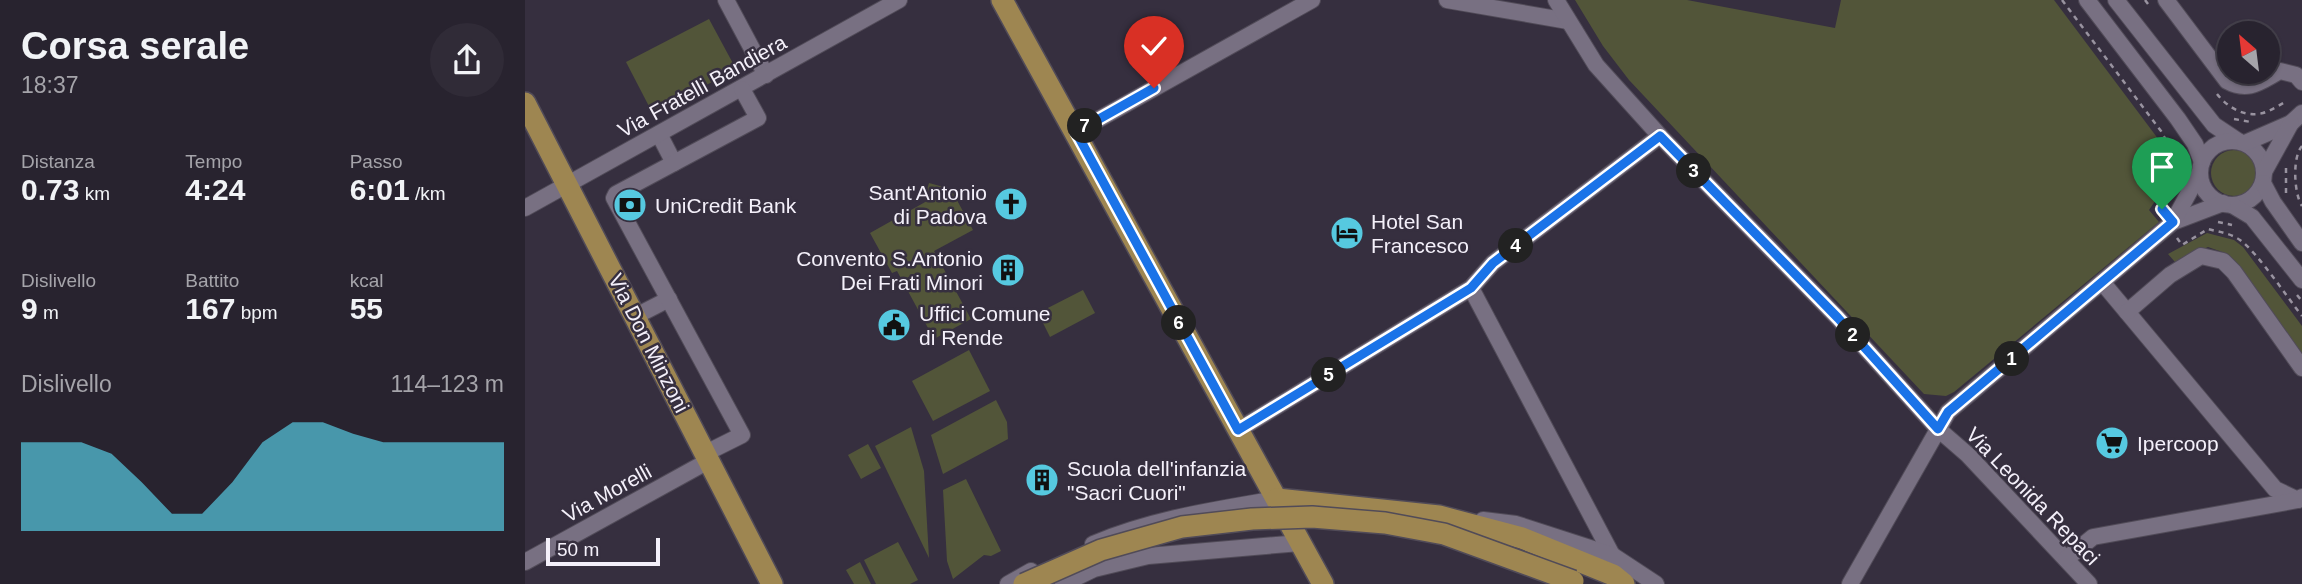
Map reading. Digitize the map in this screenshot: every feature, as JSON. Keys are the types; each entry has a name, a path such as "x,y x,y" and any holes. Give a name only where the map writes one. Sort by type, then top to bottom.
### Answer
{"main road":[{"path":"1002,0 1323,584"},
{"name":"Via Don Minzoni","path":"525,103 772,584"},
{"path":"1277,499 1439,516 1522,538 1613,575 1624,584"},
{"path":"1024,584 1101,550 1181,527 1252,519 1312,517 1385,523 1444,534 1577,583"}],"street":[{"path":"726,0 766,75"},
{"name":"Via Fratelli Bandiera","path":"525,208 899,0"},
{"path":"1076,132 1312,0"},
{"path":"1447,0 1568,21"},
{"name":"Via Leonida Repaci","path":"1556,0 1596,65 1660,136 1838,318 1938,429 1968,455 2089,584"},
{"path":"2087,0 2195,144 2202,183 2207,192 2214,199 2252,217 2298,286"},
{"path":"2116,0 2214,125 2257,153 2273,202 2302,243"},
{"path":"2166,0 2227,81 2236,85 2252,86 2280,71 2296,75 2302,82"},
{"path":"636,316 669,299 614,198 616,194 758,118 742,89"},
{"path":"2171,224 2208,152 2216,145 2227,141 2241,142 2296,118"},
{"path":"1850,584 1948,412 2171,224 2227,204 2251,199 2296,118"},
{"path":"659,134 674,163"},
{"path":"1238,430 1471,288 1493,263 1660,136"},
{"path":"2127,312 2170,275 2201,256 2223,261 2234,272 2302,368"},
{"path":"2102,282 2275,489 2300,499"},
{"path":"1471,288 1612,555"},
{"name":"Via Morelli","path":"525,562 741,435 669,299"},
{"path":"2248,510 2260,498 2267,478"},
{"path":"1008,584 1032,570 1112,536 1179,516 1277,499"},
{"path":"2066,559 2092,537 2300,499"},
{"path":"1439,516 1516,524 1612,555 1656,584"},
{"path":"1063,584 1094,569 1148,556 1300,543"}],"path":[{"path":"2062,0 2161,131 2172,151 2174,184 2156,209 2171,224"},
{"path":"2178,145 2182,154 2182,174"},
{"path":"2302,146 2295,161 2298,200 2302,206"},
{"path":"2286,158 2286,198"},
{"path":"2169,200 2162,209 2182,245 2208,229 2227,233 2241,240 2302,316"},
{"path":"2217,222 2235,226"},
{"path":"2298,286 2302,302"}],"green space":[{"path":"1575,0 1687,0 1835,28 1841,0 2054,0 2156,136 2165,153 2166,185 2149,210 2159,222 1954,392 1946,396 1924,394 1629,80 1603,46"},
{"path":"709,19 736,69 653,114 626,62"},
{"path":"2234,150 2250,157 2257,173 2250,189 2234,196 2218,189 2211,173 2218,157"},
{"path":"929,183 951,189 973,230 934,251 971,319 934,339 897,271 892,273 870,233 927,201 925,196"},
{"path":"2207,233 2234,240 2243,247 2302,326 2302,354 2228,254 2208,247 2175,262 2168,254"},
{"path":"1083,290 1095,313 1050,337 1038,313"},
{"path":"969,350 990,391 933,421 912,381"},
{"path":"996,400 1007,422 1008,439 943,474 931,435"},
{"path":"911,427 924,471 929,558 875,446"},
{"path":"868,444 881,468 861,479 848,455"},
{"path":"966,479 1001,551 991,556 984,555 953,579 947,561 943,490"},
{"path":"898,542 918,580 910,584 876,584 864,560"},
{"path":"860,562 871,584 854,584 846,570"}],"place":[{"name":"Sant'Antonio di Padova","path":"1011,204"},
{"name":"UniCredit Bank","path":"630,205"},
{"name":"Hotel San Francesco","path":"1347,233"},
{"name":"Convento S.Antonio Dei Frati Minori","path":"1008,270"},
{"name":"Uffici Comune di Rende","path":"894,325"},
{"name":"Ipercoop","path":"2112,443"},
{"name":"Scuola dell'infanzia \"Sacri Cuori\"","path":"1042,480"}],"route":[{"path":"1154,88 1076,132 1238,430 1471,288 1493,263 1660,136 1838,318 1938,429 1948,412 2173,222 2162,209"}]}
